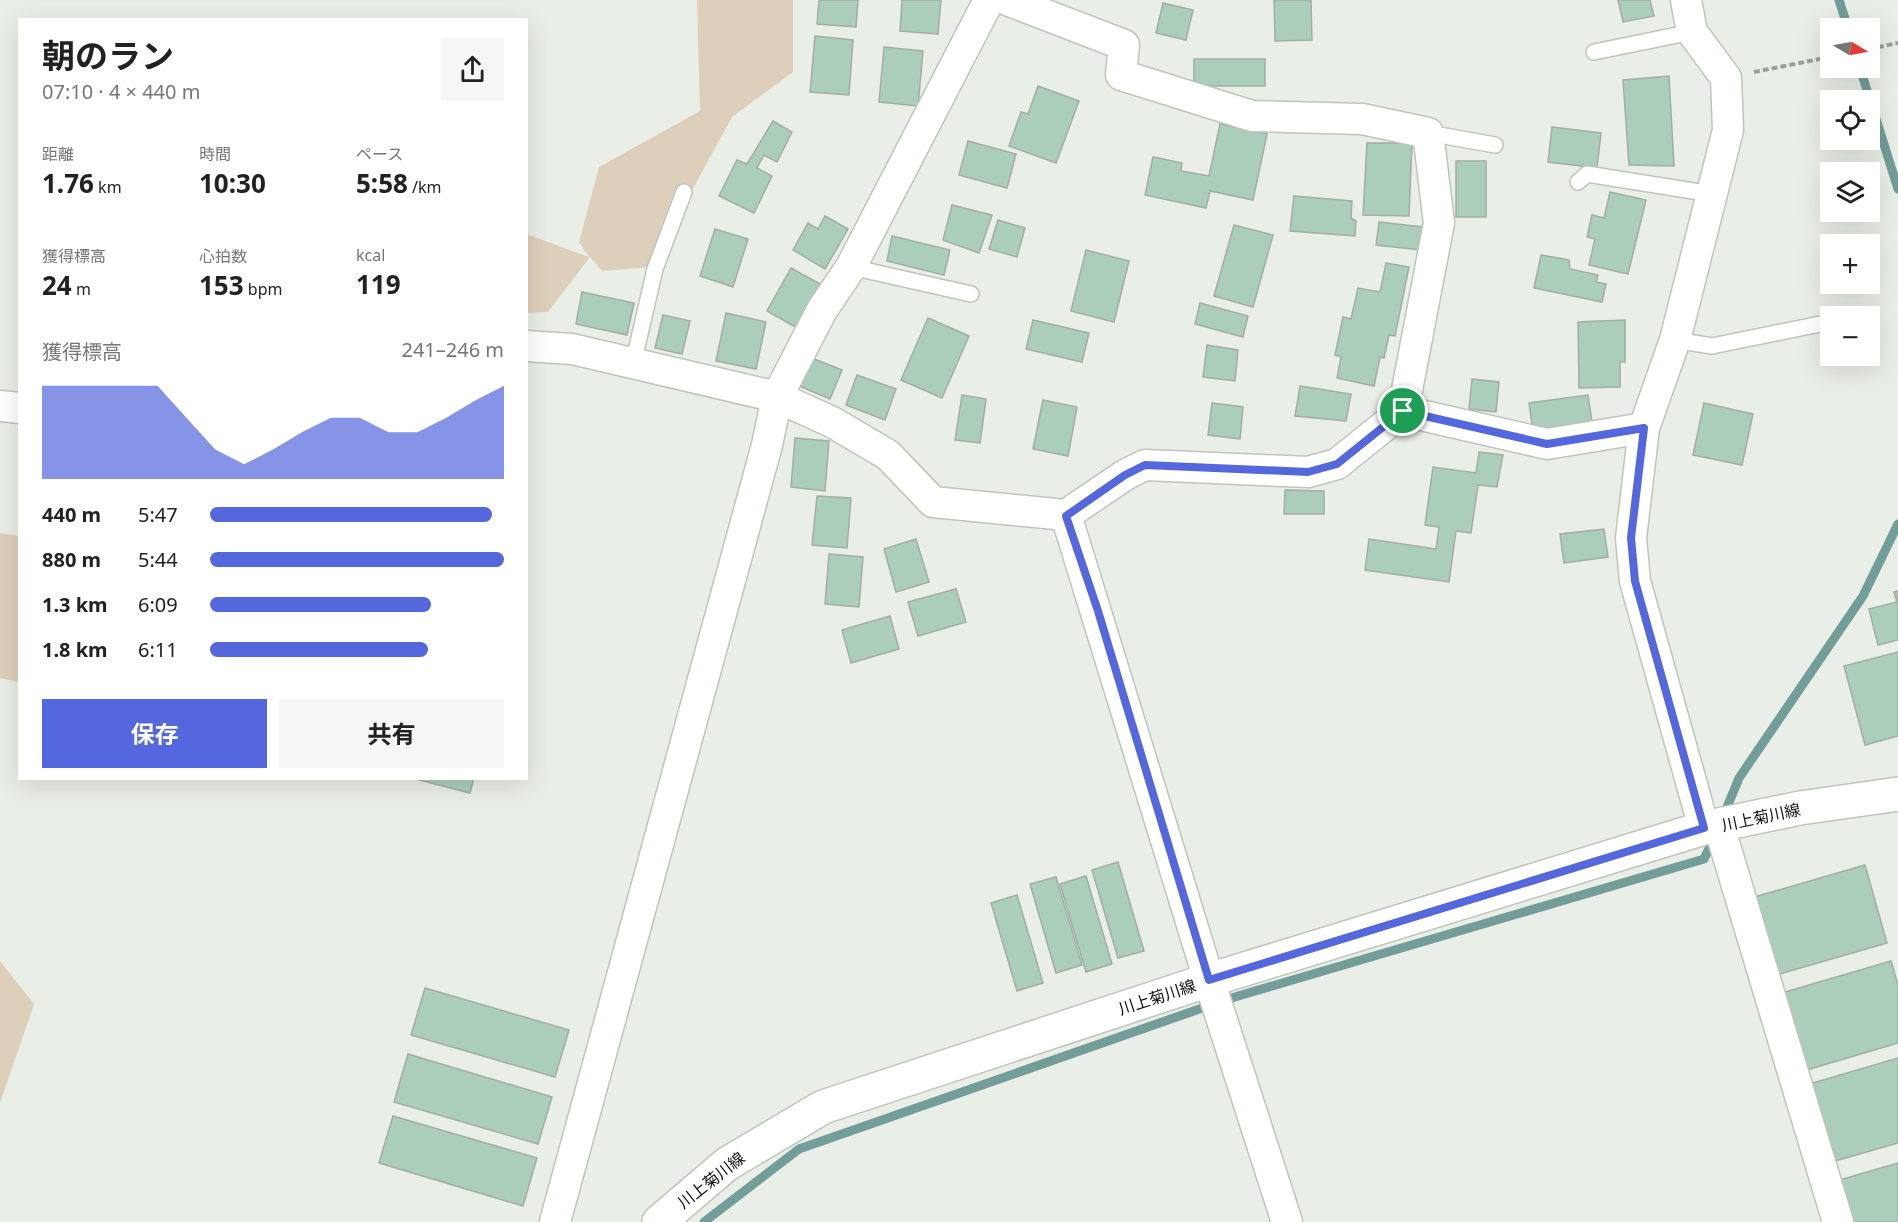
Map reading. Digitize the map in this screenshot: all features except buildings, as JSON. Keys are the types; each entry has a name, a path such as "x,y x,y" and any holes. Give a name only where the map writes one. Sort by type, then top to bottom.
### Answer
{"main road":[{"name":"川上菊川線","path":"659,1222 727,1164 823,1107 1209,980 1712,827 1800,808 1898,794"}],"street":[{"path":"555,1222 767,445 777,397 822,310 851,267 989,0"},
{"path":"528,346 572,349 777,397 832,422 888,455 933,502 1066,516 1125,475 1145,465 1308,472 1337,464 1403,411 1439,223 1428,133 1362,119 1252,116 1143,82 1121,75 1124,45 1007,0"},
{"path":"1686,0 1692,32 1726,78 1728,130 1675,340 1644,428 1631,538 1635,581 1838,1222"},
{"path":"0,406 18,408"},
{"path":"1403,411 1547,444 1644,428"},
{"path":"1066,516 1098,611 1209,980 1287,1222"}],"lane":[{"path":"1594,52 1692,32"},
{"path":"1428,133 1495,145"},
{"path":"1578,182 1587,174 1712,194"},
{"path":"633,364 655,269 684,192"},
{"path":"851,267 972,294"},
{"path":"1675,340 1712,346 1820,323"}],"path":[{"path":"1880,47 1898,43"},
{"path":"1726,78 1820,59"}],"shaded area":[{"path":"697,0 793,0 793,72 732,117 650,267 602,271 590,257 548,312 528,313 528,235 589,257 579,242 599,167 700,111"},
{"path":"0,533 18,536 18,682 0,678"},
{"path":"0,961 34,1004 0,1103"}],"waterway":[{"path":"1839,0 1845,18"},
{"path":"1863,78 1898,189"},
{"path":"1723,817 1739,778 1863,596 1898,524"},
{"path":"704,1222 799,1149 1228,999 1704,859 1714,838"}],"route":[{"path":"1403,411 1547,444 1644,428 1631,538 1635,581 1704,828 1209,980 1098,611 1066,516 1125,475 1145,465 1308,472 1337,464 1403,411"}]}
